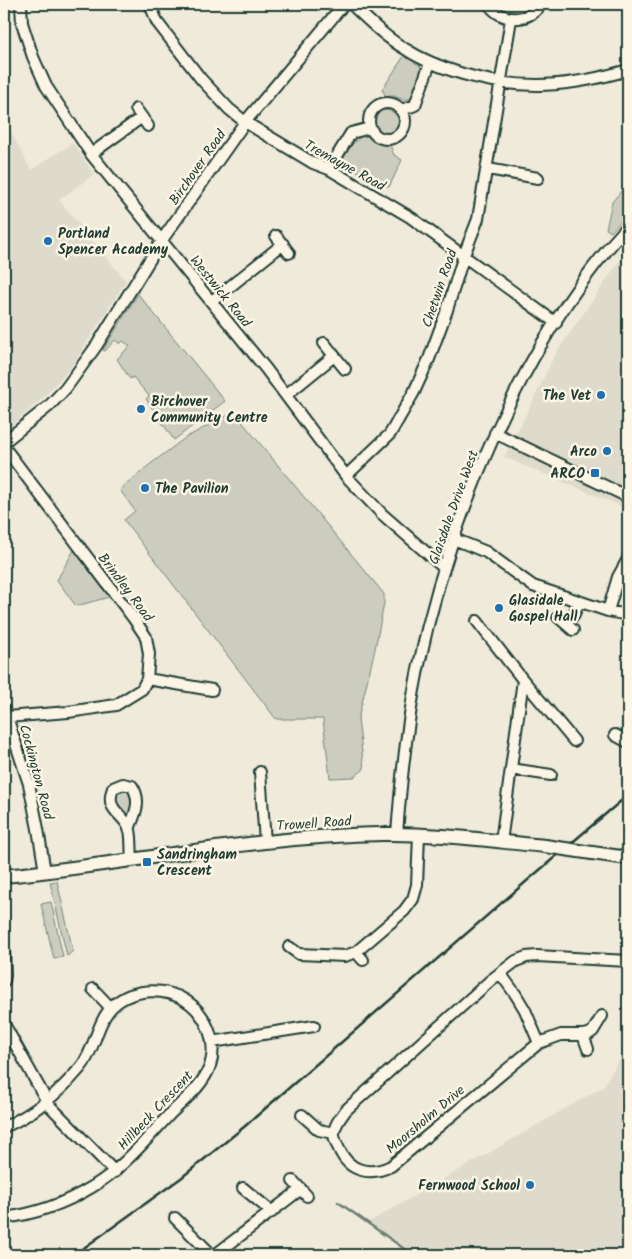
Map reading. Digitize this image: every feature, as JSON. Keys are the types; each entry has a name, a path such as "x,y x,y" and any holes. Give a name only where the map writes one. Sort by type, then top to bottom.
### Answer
{"main road":[{"name":"Trowell Road","path":"4,876 266,842 348,835 419,835 545,846 628,858"}],"street":[{"name":"Westwick Road","path":"21,4 22,23 33,57 43,79 91,154 212,301 286,395 346,476 382,514 444,568"},
{"name":"Tremayne Road","path":"150,4 157,22 201,79 245,122 313,163 329,169 410,217 556,323"},
{"name":"Birchover Road","path":"4,442 49,406 66,388 97,345 162,240 245,122 344,4"},
{"path":"351,4 395,42 430,63 481,79 530,86 573,83 602,78 628,70"},
{"path":"489,4 492,9 511,19 522,18 532,14 541,4"},
{"name":"Chetwin Road","path":"346,476 390,434 414,392 447,310 478,218 488,168 492,132 511,19"},
{"path":"402,110 415,105 430,63"},
{"path":"382,103 394,103 402,110 406,119 401,133 395,137 383,139 375,135 370,128 371,112 382,103"},
{"path":"91,154 139,113 148,126"},
{"path":"329,169 351,134 370,128"},
{"path":"488,168 538,179"},
{"name":"Glaisdale Drive West","path":"397,834 403,766 418,669 444,568 454,539 495,433 526,374 585,279 628,226"},
{"path":"212,301 283,244"},
{"path":"324,343 345,369"},
{"path":"286,395 334,356"},
{"path":"495,433 628,497"},
{"name":"Brindley Road","path":"4,447 146,636 148,654 147,679"},
{"path":"454,539 486,552 533,586 608,611 628,615"},
{"path":"608,611 618,577 628,559"},
{"path":"558,617 570,627 579,601"},
{"path":"477,621 574,741"},
{"path":"6,714 68,712 116,705 142,689 147,679 212,690"},
{"path":"501,842 523,680"},
{"name":"Cockington Road","path":"6,714 29,784 45,872"},
{"path":"615,735 628,739"},
{"path":"511,769 551,775"},
{"path":"260,772 266,842"},
{"path":"130,830 132,859"},
{"path":"289,948 299,954 309,951 338,957 345,956 356,952 404,911 413,899 417,885 419,835"},
{"path":"4,952 6,975 4,982"},
{"path":"356,952 363,960"},
{"path":"302,1114 319,1130 334,1133 340,1117 346,1110 434,1030 516,961 533,956 628,961"},
{"path":"500,973 516,995 539,1043"},
{"path":"93,989 111,1008"},
{"name":"Hillbeck Crescent","path":"4,1127 32,1113 46,1102 86,1060 105,1016 111,1008 131,994 148,991 166,992 186,1001 200,1013 204,1020 212,1042 212,1058 208,1072 203,1080 115,1172 59,1205 38,1212 4,1218"},
{"path":"588,1049 583,1035 593,1031 602,1016"},
{"path":"4,1024 46,1102 115,1172"},
{"path":"212,1042 308,1029"},
{"name":"Moorsholm Drive","path":"334,1133 342,1156 352,1167 360,1171 369,1172 386,1169 539,1043 561,1035 583,1035"},
{"path":"175,1218 214,1255 272,1212 304,1192 293,1181"},
{"path":"243,1188 272,1212"}],"shaded area":[{"path":"404,56 420,64 421,72 412,98 404,100 394,96 386,96 382,90"},
{"path":"386,110 395,114 399,123 395,132 386,136 377,132 373,123 377,114"},
{"name":"Portland Spencer Academy","path":"4,119 31,170 73,143 94,174 59,200 126,281 72,366 44,397 4,432"},
{"path":"365,135 379,143 390,145 394,155 402,160 389,187 341,163 351,146"},
{"path":"628,183 628,213 611,232 606,229 612,202"},
{"path":"628,249 628,509 504,457 554,356"},
{"path":"138,294 225,401 174,440 146,399 149,396 133,377 130,379 117,359 130,346 123,341 120,344 115,340 105,351 103,350"},
{"path":"234,412 384,594 375,649 358,719 364,769 354,777 330,778 323,719 276,719 124,520 135,511 120,490 185,438"},
{"path":"74,550 109,597 76,606 57,580"},
{"path":"120,790 126,790 132,794 133,800 127,822 114,799"},
{"path":"57,881 73,951 67,956 50,882"},
{"path":"51,902 63,957 54,959 41,904"},
{"name":"Fernwood School","path":"628,1045 628,1255 416,1255 369,1222 603,1087"}],"waterway":[{"path":"338,1202 413,1255"}],"railway":[{"path":"74,1255 181,1178 244,1127 628,795"}],"place":[{"name":"Portland Spencer Academy","path":"48,241"},
{"name":"The Vet","path":"601,395"},
{"name":"Birchover Community Centre","path":"141,409"},
{"name":"Arco","path":"607,451"},
{"name":"ARCO","path":"595,473"},
{"name":"The Pavilion","path":"145,488"},
{"name":"Glasidale Gospel Hall","path":"499,608"},
{"name":"Sandringham Crescent","path":"147,862"},
{"name":"Fernwood School","path":"530,1185"}]}
